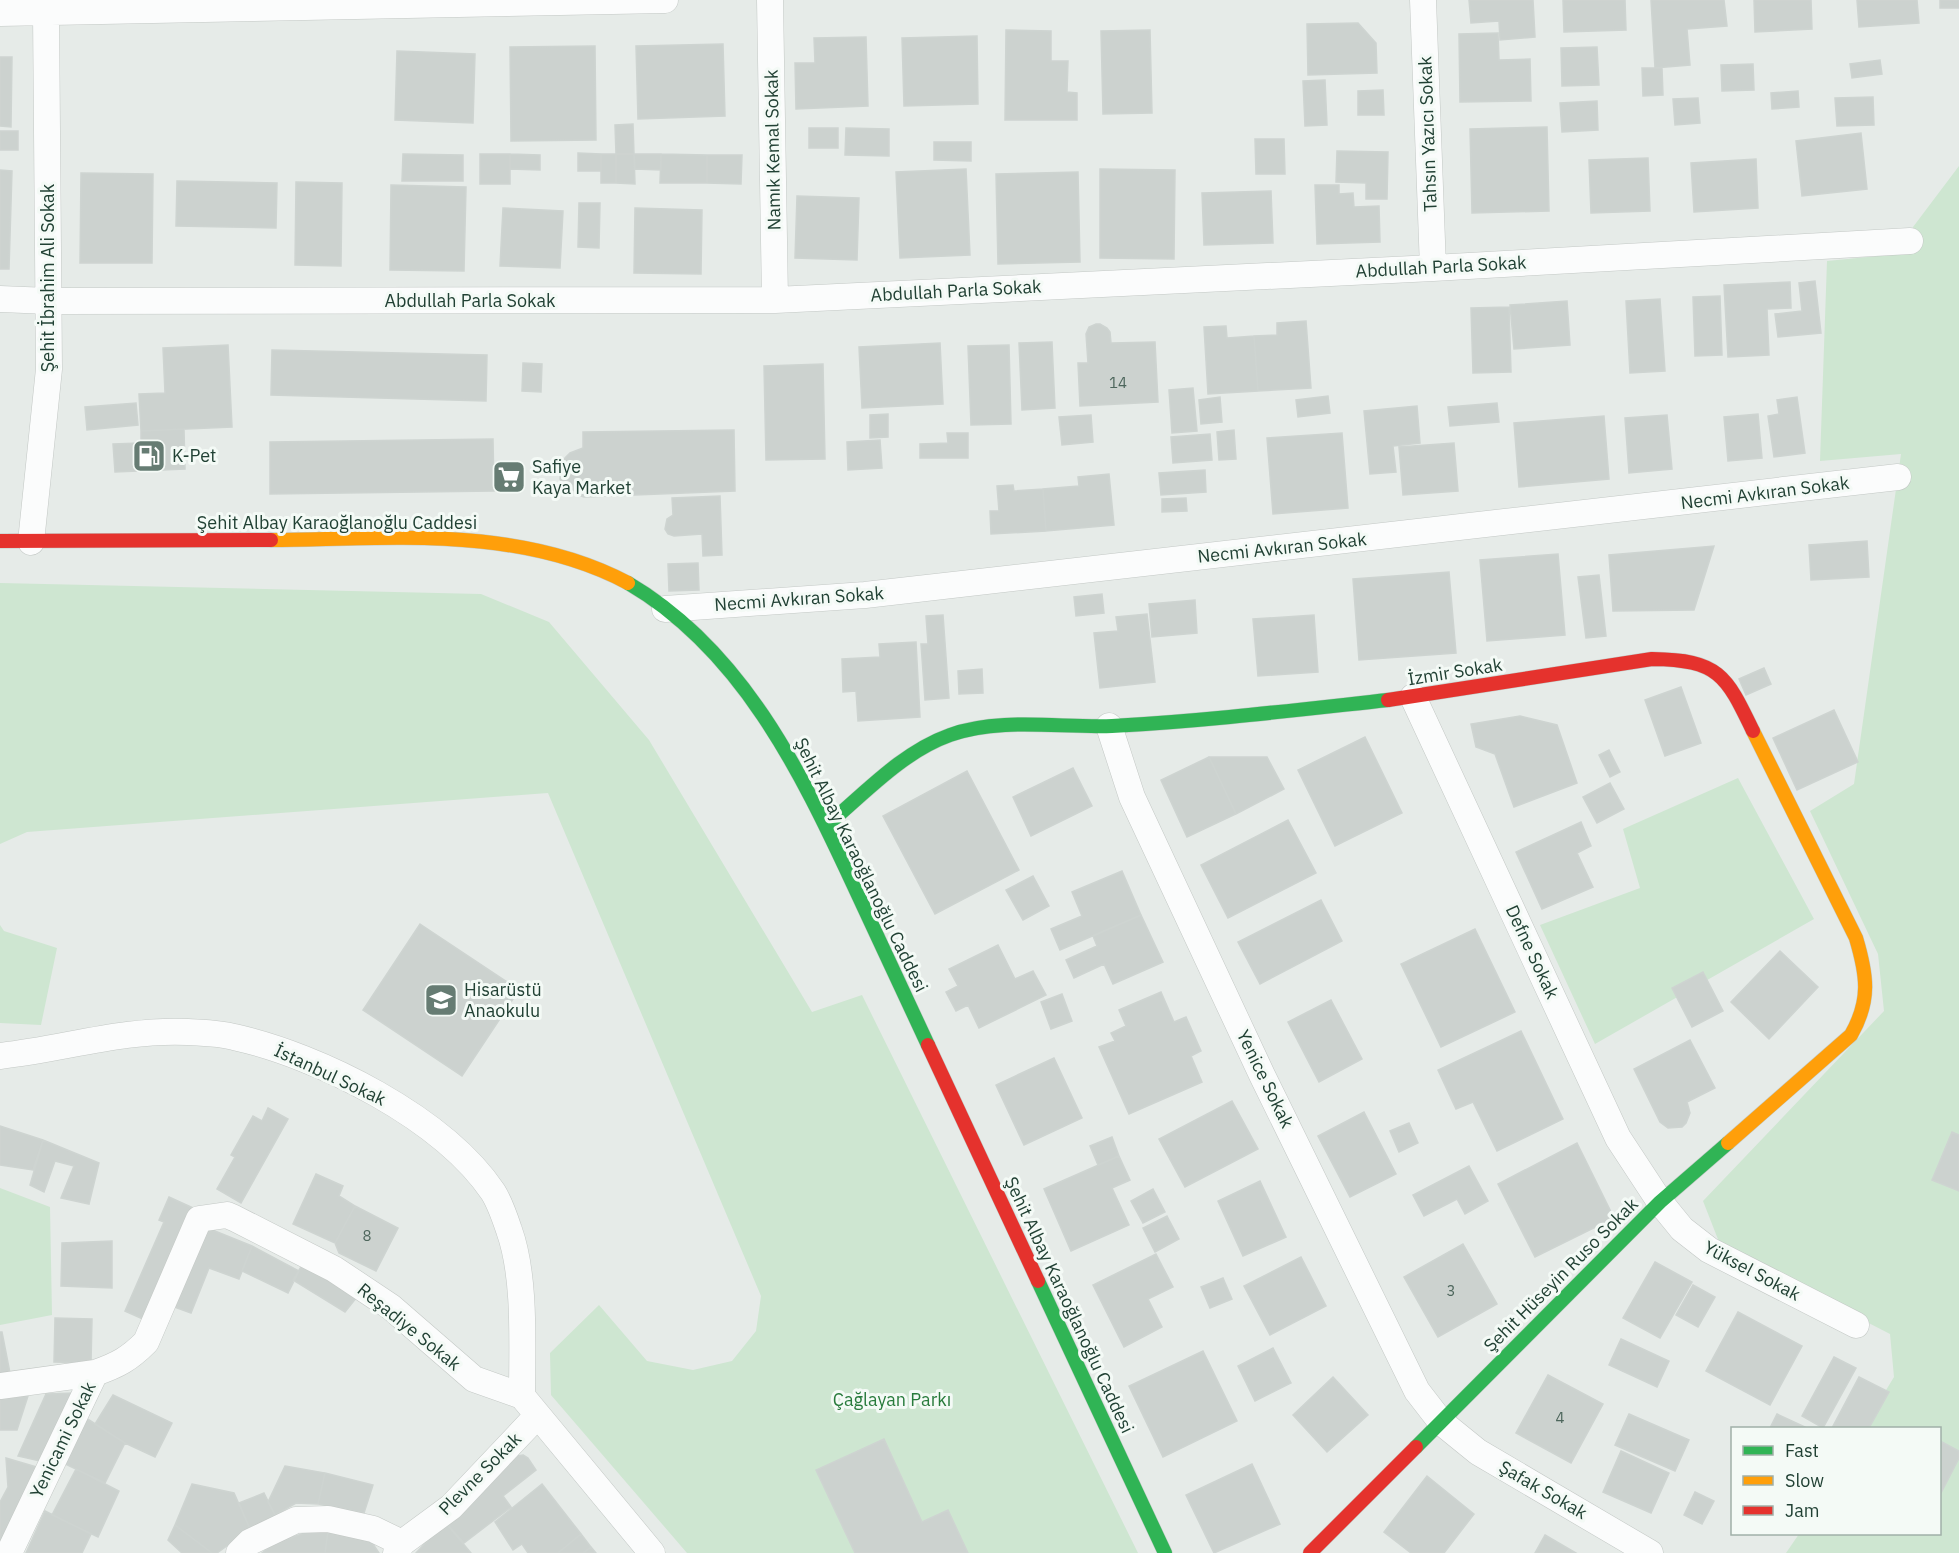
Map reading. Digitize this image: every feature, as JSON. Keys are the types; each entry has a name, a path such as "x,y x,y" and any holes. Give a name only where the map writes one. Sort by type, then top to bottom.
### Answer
{"street":[{"path":"0,13 381,3 665,0"},
{"name":"Namık Kemal Sokak","path":"770,0 775,300"},
{"name":"Tahsın Yazıcı Sokak","path":"1423,0 1433,268"},
{"name":"Şehit İbrahim Ali Sokak","path":"31,542 50,369 46,13"},
{"name":"Abdullah Parla Sokak","path":"0,299 49,301 775,300 1433,268 1910,241"},
{"name":"Necmi Avkıran Sokak","path":"665,609 865,595 1898,477"},
{"name":"Şehit Albay Karaoğlanoğlu Caddesi","path":"0,541 445,538 496,542 533,548 581,563 629,584 665,609 695,634 723,664 759,709 788,754 826,826 1165,1553"},
{"name":"İzmir Sokak","path":"826,826 904,758 949,735 975,729 1006,726 1109,726 1213,720 1413,697 1652,659 1671,659 1709,670 1726,681 1737,698 1856,938 1863,961 1867,990 1860,1022 1851,1035"},
{"name":"Defne Sokak","path":"1413,697 1618,1138 1660,1202"},
{"name":"Yenice Sokak","path":"1109,726 1132,797 1262,1075 1417,1391 1441,1422"},
{"name":"İstanbul Sokak","path":"0,1056 114,1035 188,1032 231,1036 275,1047 320,1066 369,1089 414,1117 465,1158 494,1194 510,1232 519,1274 529,1406"},
{"name":"Şehit Hüseyin Ruso Sokak","path":"1310,1553 1660,1202 1851,1035"},
{"name":"Yüksel Sokak","path":"1660,1202 1682,1229 1709,1250 1856,1325"},
{"name":"Reşadiye Sokak","path":"199,1219 227,1215 334,1269 391,1307 474,1379 529,1406"},
{"name":"Yenicami Sokak","path":"9,1553 95,1373 118,1365 132,1356 146,1342 199,1219"},
{"path":"0,1386 95,1373"},
{"path":"529,1406 652,1553"},
{"name":"Plevne Sokak","path":"399,1548 451,1508 529,1406"},
{"name":"Şafak Sokak","path":"1441,1422 1478,1452 1650,1553"},
{"path":"239,1553 250,1542 296,1520 328,1519 373,1529 399,1548"}],"green space":[{"path":"1959,166 1959,1553 1786,1553 1798,1535 1941,1535 1941,1427 1864,1427 1894,1377 1890,1334 1721,1247 1703,1201 1884,1011 1878,954 1810,811 1854,784 1901,454 1820,461 1827,261 1908,253 1913,227"},
{"name":"Çağlayan Parkı","path":"0,583 481,594 549,622 649,740 812,1012 862,995 1138,1553 687,1553 551,1395 550,1353 599,1305 647,1361 693,1370 732,1361 756,1331 761,1296 548,793 27,832 0,844"},
{"path":"1738,778 1814,919 1595,1044 1540,925 1640,888 1623,829"},
{"path":"0,925 4,931 57,948 41,1025 0,1023"},
{"path":"0,1188 50,1207 52,1315 0,1325"}],"building":[{"path":"1469,0 1533,0 1535,37 1500,40 1499,21 1471,23"},
{"path":"1563,0 1625,0 1626,30 1564,32"},
{"path":"1651,0 1724,0 1727,26 1687,29 1690,65 1655,68"},
{"path":"1754,0 1811,0 1812,29 1755,32"},
{"path":"1857,0 1917,0 1919,23 1859,27"},
{"path":"1940,0 1959,0 1959,8 1940,8"},
{"path":"1358,23 1376,43 1377,73 1308,75 1307,24"},
{"path":"1006,30 1051,31 1051,61 1068,61 1067,92 1077,93 1077,120 1005,120"},
{"path":"1150,30 1152,113 1103,114 1101,31"},
{"path":"1498,33 1499,60 1530,59 1531,101 1460,102 1459,34"},
{"path":"977,36 978,104 904,106 902,38"},
{"path":"866,37 868,106 796,109 795,63 815,63 814,38"},
{"path":"723,44 725,116 638,119 636,46"},
{"path":"595,46 596,140 511,141 510,47"},
{"path":"1597,47 1599,85 1562,86 1561,48"},
{"path":"397,51 475,54 473,123 395,120"},
{"path":"0,57 12,57 11,127 0,126"},
{"path":"1880,60 1882,74 1852,78 1850,64"},
{"path":"1753,64 1754,90 1722,91 1721,65"},
{"path":"1642,68 1662,68 1663,95 1643,96"},
{"path":"1325,80 1327,125 1305,126 1303,81"},
{"path":"1383,90 1384,115 1358,115 1358,91"},
{"path":"1798,91 1799,107 1772,109 1771,93"},
{"path":"1873,97 1874,125 1837,126 1835,98"},
{"path":"1698,98 1700,123 1675,125 1673,99"},
{"path":"1597,101 1598,130 1562,132 1560,103"},
{"path":"633,124 634,154 616,154 615,125"},
{"path":"1547,127 1549,211 1472,213 1470,129"},
{"path":"809,128 838,128 838,148 809,148"},
{"path":"846,128 889,129 889,156 845,155"},
{"path":"0,131 18,131 18,150 0,150"},
{"path":"1861,133 1867,189 1802,196 1796,141"},
{"path":"1255,139 1284,139 1285,174 1256,174"},
{"path":"934,142 971,142 971,161 934,160"},
{"path":"1337,151 1388,152 1387,199 1366,199 1366,183 1336,182"},
{"path":"578,153 601,154 601,171 578,171"},
{"path":"403,154 463,155 463,181 402,181"},
{"path":"480,154 510,154 510,184 480,184"},
{"path":"510,154 540,155 540,170 510,169"},
{"path":"601,154 616,154 616,183 601,183"},
{"path":"616,154 634,154 635,184 616,183"},
{"path":"634,154 661,154 661,170 635,169"},
{"path":"661,154 707,155 707,183 660,183"},
{"path":"707,155 742,155 741,184 707,183"},
{"path":"1648,158 1650,211 1591,213 1589,160"},
{"path":"1756,159 1758,208 1694,212 1691,163"},
{"path":"966,169 970,255 900,258 896,172"},
{"path":"1100,169 1175,170 1174,259 1100,258"},
{"path":"0,170 12,171 9,269 0,269"},
{"path":"1078,172 1080,262 998,264 996,174"},
{"path":"81,173 153,174 152,263 80,263"},
{"path":"177,181 277,183 276,228 176,226"},
{"path":"296,182 342,183 341,266 295,265"},
{"path":"391,185 466,187 464,271 390,270"},
{"path":"1315,185 1339,185 1339,194 1353,193 1354,207 1379,206 1380,242 1317,244"},
{"path":"1271,191 1273,243 1204,245 1202,193"},
{"path":"797,196 859,198 857,260 795,258"},
{"path":"579,203 600,203 599,248 578,247"},
{"path":"503,208 563,211 560,268 500,266"},
{"path":"635,208 702,210 701,274 634,273"},
{"path":"1815,281 1821,333 1778,337 1775,314 1802,311 1799,283"},
{"path":"1790,282 1791,308 1767,309 1769,355 1728,357 1724,285"},
{"path":"1720,296 1722,355 1695,356 1693,297"},
{"path":"1660,299 1665,371 1630,373 1626,301"},
{"path":"1567,301 1570,345 1514,349 1510,305"},
{"path":"1509,307 1511,372 1473,373 1471,308"},
{"path":"1306,321 1311,388 1258,391 1254,336 1277,335 1277,323"},
{"path":"1096,324 1107,328 1110,332 1111,343 1155,342 1158,402 1080,406 1078,363 1088,363 1086,334 1089,327"},
{"path":"1226,326 1227,338 1254,336 1258,391 1208,394 1204,327"},
{"path":"1052,342 1055,408 1022,410 1019,343"},
{"path":"940,343 943,404 862,408 859,347"},
{"path":"228,345 232,427 141,431 139,394 165,393 163,348"},
{"path":"1009,345 1011,424 971,425 968,346"},
{"path":"272,350 487,355 486,401 271,395"},
{"path":"523,363 542,364 541,392 522,391"},
{"path":"823,364 825,459 766,460 764,366"},
{"path":"1193,388 1197,431 1172,433 1169,390"},
{"path":"1328,396 1330,413 1298,417 1296,400"},
{"path":"1220,397 1222,422 1201,424 1199,400"},
{"path":"1797,397 1805,453 1774,457 1768,416 1779,414 1777,400"},
{"path":"136,403 138,425 87,430 85,407"},
{"path":"1497,403 1499,422 1450,426 1448,407"},
{"path":"1417,406 1420,443 1393,446 1396,472 1370,474 1364,411"},
{"path":"888,414 888,437 870,438 870,415"},
{"path":"1758,414 1762,458 1728,461 1724,417"},
{"path":"1091,415 1093,442 1062,445 1059,417"},
{"path":"1667,415 1672,469 1629,473 1625,418"},
{"path":"1604,416 1609,479 1519,487 1514,423"},
{"name":"K-Pet","path":"184,429 185,469 115,472 113,444 141,443 141,431"},
{"path":"734,430 735,491 584,497 569,492 560,479 561,464 565,458 570,453 583,448 583,432"},
{"path":"1234,430 1236,459 1219,460 1217,432"},
{"path":"947,433 968,433 968,458 920,458 920,444 948,443"},
{"path":"1342,433 1348,508 1273,514 1267,438"},
{"path":"1210,434 1212,460 1173,463 1171,437"},
{"path":"493,439 494,491 270,494 270,442"},
{"path":"880,440 882,468 848,470 847,442"},
{"path":"1454,443 1458,491 1403,495 1399,447"},
{"path":"1205,470 1206,492 1161,495 1159,473"},
{"path":"1109,474 1114,525 1046,531 1043,489 1079,486 1078,477"},
{"path":"1013,485 1014,491 1043,489 1046,531 991,534 990,511 999,511 997,486"},
{"path":"720,496 722,555 703,556 702,534 674,536 668,534 665,529 667,519 673,515 672,498"},
{"path":"1186,498 1187,511 1162,512 1162,499"},
{"path":"1867,541 1869,577 1811,580 1809,545"},
{"path":"1714,546 1694,610 1613,611 1609,555"},
{"path":"1558,554 1565,635 1487,641 1480,560"},
{"path":"698,563 699,590 669,591 668,564"},
{"path":"1449,572 1456,653 1359,660 1353,579"},
{"path":"1599,575 1606,636 1586,638 1578,577"},
{"path":"1102,594 1104,613 1076,616 1074,597"},
{"path":"1195,600 1197,633 1152,637 1149,604"},
{"path":"1147,614 1155,682 1100,688 1094,633 1118,631 1116,617"},
{"path":"943,615 949,698 925,700 921,644 928,644 926,616"},
{"path":"1314,615 1318,672 1258,676 1253,619"},
{"path":"916,642 920,717 858,721 856,691 843,692 842,659 880,657 879,644"},
{"path":"1764,668 1771,684 1746,695 1739,679"},
{"path":"982,669 983,693 959,694 958,671"},
{"path":"1681,687 1701,743 1665,756 1645,700"},
{"path":"1834,710 1858,762 1797,790 1773,738"},
{"path":"1520,716 1557,725 1577,783 1514,807 1495,754 1476,747 1471,724"},
{"path":"1365,737 1402,813 1335,846 1298,770"},
{"path":"1609,750 1620,772 1610,777 1599,755"},
{"path":"1209,757 1236,814 1187,837 1161,780"},
{"path":"1209,757 1267,757 1284,789 1236,814"},
{"path":"1073,768 1092,806 1031,836 1013,797"},
{"path":"967,771 1019,870 935,914 883,816"},
{"path":"1610,783 1624,809 1597,823 1583,797"},
{"path":"1288,820 1316,873 1228,918 1201,865"},
{"path":"1581,822 1591,846 1577,853 1593,887 1542,909 1516,852"},
{"path":"1122,871 1141,915 1060,950 1051,929 1082,916 1072,892"},
{"path":"1033,876 1049,906 1023,920 1006,890"},
{"path":"1321,900 1342,941 1260,984 1238,942"},
{"path":"1141,915 1163,962 1113,984 1104,964 1074,978 1066,960 1097,946 1093,936"},
{"name":"Hisarüstü Anaokulu","path":"420,924 519,990 462,1076 363,1010"},
{"path":"1475,929 1515,1012 1441,1047 1401,964"},
{"path":"998,945 1015,979 1033,971 1046,995 979,1028 968,1005 956,1011 946,992 958,986 949,969"},
{"path":"1780,951 1818,987 1769,1039 1731,1002"},
{"path":"1703,972 1723,1011 1692,1027 1672,988"},
{"path":"1161,992 1174,1022 1186,1017 1201,1051 1191,1056 1202,1082 1129,1114 1099,1047 1115,1041 1111,1033 1126,1026 1119,1010"},
{"path":"1062,994 1072,1021 1051,1029 1041,1002"},
{"path":"1331,1000 1362,1059 1319,1082 1288,1022"},
{"path":"1521,1031 1563,1119 1497,1151 1473,1102 1456,1109 1438,1070"},
{"path":"1690,1040 1715,1088 1687,1102 1690,1113 1682,1127 1668,1128 1660,1122 1634,1069"},
{"path":"1054,1058 1082,1118 1024,1145 996,1085"},
{"path":"1232,1101 1258,1149 1185,1187 1159,1139"},
{"path":"268,1108 288,1119 241,1203 217,1189 235,1157 231,1155 253,1116 262,1121"},
{"path":"1364,1112 1396,1174 1350,1197 1318,1136"},
{"path":"1409,1123 1418,1143 1399,1152 1390,1131"},
{"path":"0,1126 43,1140 33,1170 0,1165"},
{"path":"1952,1132 1959,1135 1959,1191 1932,1180"},
{"path":"1112,1137 1119,1156 1098,1165 1090,1146"},
{"path":"43,1140 99,1163 89,1204 61,1198 74,1166 55,1161 44,1192 30,1185"},
{"path":"1577,1143 1614,1218 1535,1257 1498,1184"},
{"path":"1119,1156 1130,1180 1112,1188 1129,1225 1071,1251 1044,1189"},
{"path":"1469,1166 1488,1201 1465,1214 1457,1199 1424,1216 1413,1195"},
{"path":"316,1174 343,1186 339,1196 355,1206 335,1243 293,1224"},
{"path":"1260,1181 1286,1237 1243,1256 1218,1201"},
{"path":"1153,1189 1165,1212 1143,1223 1131,1201"},
{"path":"169,1197 193,1208 145,1320 125,1311 164,1222 159,1220"},
{"path":"355,1206 398,1228 376,1271 339,1253 335,1243"},
{"path":"1167,1216 1179,1239 1155,1252 1143,1228"},
{"path":"200,1225 252,1246 239,1279 209,1268 191,1313 169,1305"},
{"path":"112,1241 112,1288 61,1286 62,1243"},
{"path":"1463,1244 1497,1304 1438,1337 1404,1277"},
{"path":"252,1246 299,1271 288,1293 242,1271"},
{"path":"1156,1254 1173,1287 1148,1299 1162,1327 1124,1347 1093,1285"},
{"path":"1301,1257 1326,1306 1270,1335 1244,1286"},
{"path":"304,1262 357,1297 345,1312 293,1280"},
{"path":"1655,1262 1692,1282 1660,1338 1623,1318"},
{"path":"1223,1278 1232,1299 1210,1308 1201,1287"},
{"path":"1693,1285 1715,1297 1698,1327 1676,1315"},
{"path":"1738,1312 1802,1346 1770,1405 1706,1371"},
{"path":"55,1318 92,1319 91,1363 54,1362"},
{"path":"0,1332 2,1332 10,1373 0,1375"},
{"path":"1621,1339 1669,1361 1657,1387 1609,1365"},
{"path":"1273,1348 1291,1383 1255,1401 1238,1366"},
{"path":"1203,1351 1237,1421 1163,1457 1129,1386"},
{"path":"1834,1357 1856,1368 1824,1427 1802,1416"},
{"path":"1548,1375 1603,1404 1571,1463 1516,1433"},
{"path":"1333,1377 1368,1415 1327,1452 1293,1415"},
{"path":"1859,1377 1889,1392 1870,1427 1833,1427"},
{"path":"74,1393 44,1462 18,1456 46,1394"},
{"path":"113,1395 172,1423 155,1457 125,1443 95,1424"},
{"path":"28,1396 17,1430 0,1430 0,1398"},
{"path":"1629,1414 1689,1440 1675,1471 1615,1445"},
{"path":"1777,1414 1805,1427 1770,1427"},
{"path":"86,1418 125,1443 105,1483 61,1462"},
{"path":"884,1439 922,1522 948,1510 968,1553 855,1553 816,1470"},
{"path":"1941,1442 1959,1451 1959,1458 1941,1493"},
{"path":"1621,1451 1669,1473 1651,1513 1603,1492"},
{"path":"523,1455 528,1458 536,1470 503,1496 511,1507 464,1543 445,1522 517,1456"},
{"path":"6,1458 40,1468 0,1548 0,1502 8,1487"},
{"path":"1252,1464 1280,1524 1214,1553 1186,1495"},
{"path":"285,1466 325,1473 318,1504 296,1503 275,1515 268,1502"},
{"path":"76,1469 119,1491 98,1537 52,1515"},
{"path":"325,1473 373,1485 364,1513 318,1504"},
{"path":"1427,1476 1474,1514 1444,1553 1411,1553 1384,1532"},
{"path":"192,1484 234,1493 250,1529 217,1553 212,1553 175,1525"},
{"path":"542,1484 581,1534 558,1553 528,1553 522,1544 513,1550 495,1522"},
{"path":"1695,1492 1714,1501 1702,1524 1684,1515"},
{"path":"264,1493 275,1515 250,1529 239,1503"},
{"path":"45,1511 91,1534 82,1553 26,1553"},
{"path":"445,1522 471,1553 416,1553"},
{"path":"175,1525 212,1553 182,1553 168,1540"},
{"path":"328,1531 325,1553 262,1553 274,1543 305,1533"},
{"path":"328,1531 371,1541 379,1553 325,1553"},
{"path":"581,1534 591,1547 583,1553 558,1553"},
{"path":"1545,1535 1576,1553 1535,1553"},
{"path":"591,1547 596,1553 583,1553"}],"traffic: fast":[{"path":"628,583 668,610 703,642 735,677 763,716 788,756 833,841 928,1045"},
{"path":"826,826 884,775 916,752 932,742 969,730 989,726 1030,724 1092,726 1147,724 1388,700"},
{"path":"1416,1447 1660,1202 1728,1143"},
{"path":"1038,1281 1165,1553"}],"traffic: slow":[{"path":"271,540 408,538 453,539 499,544 543,552 586,564 628,583"},
{"path":"1728,1143 1851,1035 1862,1010 1865,987 1863,964 1856,938 1753,731"}],"traffic: jam":[{"path":"0,541 271,540"},
{"path":"1388,700 1652,659 1674,660 1706,667 1718,674 1735,696 1753,731"},
{"path":"928,1045 1038,1281"},
{"path":"1310,1553 1416,1447"}],"place":[{"name":"K-Pet","path":"149,456"},
{"name":"Safiye Kaya Market","path":"509,477"},
{"name":"Hisarüstü Anaokulu","path":"441,1000"}]}
